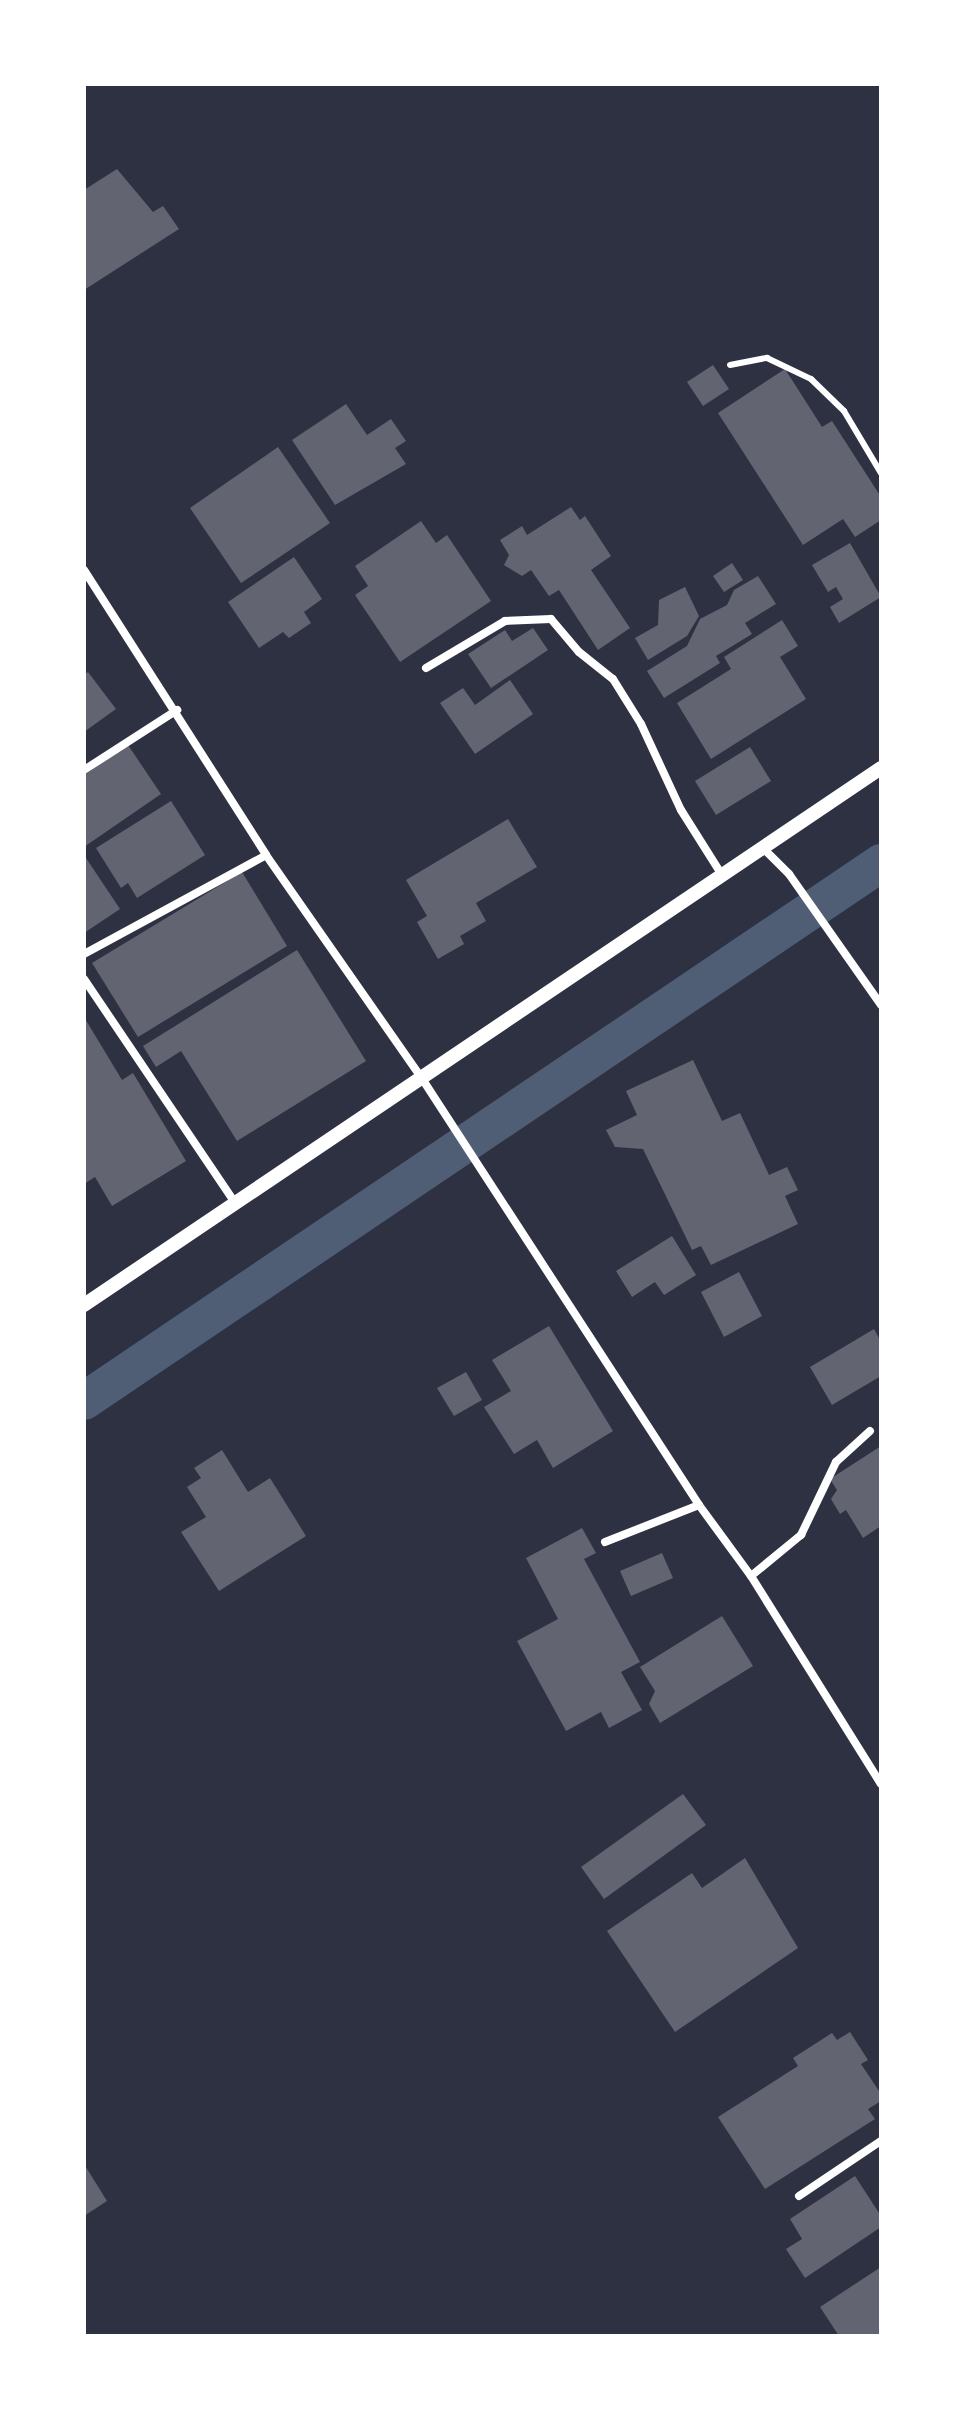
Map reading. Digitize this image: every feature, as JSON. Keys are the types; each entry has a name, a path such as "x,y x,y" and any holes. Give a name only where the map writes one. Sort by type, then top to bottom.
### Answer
{"street":[{"path":"84,570 177,710 266,855 421,1077 699,1505 751,1576 881,1784"},
{"path":"426,668 505,621 551,619 579,652 613,679 641,724 681,810 722,875"},
{"path":"84,770 177,710"},
{"path":"84,1305 881,768"},
{"path":"763,848 789,874 881,1005"},
{"path":"84,954 266,855"},
{"path":"84,979 235,1203"},
{"path":"751,1576 801,1535 836,1462 870,1431"},
{"path":"605,1542 699,1505"},
{"path":"799,2196 881,2141"}],"lane":[{"path":"730,365 767,358 811,379 844,411 881,473"}],"building":[{"path":"117,169 153,212 163,206 179,229 84,290 84,190"},
{"path":"713,365 729,389 703,406 687,382"},
{"path":"785,369 822,427 832,421 881,497 881,520 855,537 843,519 803,545 718,413"},
{"path":"346,404 367,435 391,419 406,441 395,448 406,464 335,505 292,440"},
{"path":"278,447 330,523 241,583 190,508"},
{"path":"571,507 580,520 585,516 611,556 591,570 630,628 598,650 559,590 549,596 531,570 522,576 504,565 509,555 500,540 522,526 527,535"},
{"path":"421,521 436,543 447,535 491,601 400,662 355,595 368,586 355,566"},
{"path":"850,543 881,597 839,623 830,607 843,599 836,587 828,592 812,565"},
{"path":"294,557 322,599 304,612 311,623 289,638 283,632 259,648 228,602"},
{"path":"732,563 743,580 724,592 713,576"},
{"path":"758,576 776,604 745,623 752,634 716,656 720,663 664,698 647,671 687,646 700,619 727,605 734,590"},
{"path":"685,587 699,616 687,636 648,660 635,638 658,625 659,600"},
{"path":"782,620 798,646 780,657 806,699 711,759 677,703 731,669 724,657"},
{"path":"533,628 548,650 491,688 468,654 505,630 512,641"},
{"path":"88,672 116,709 84,732 84,675"},
{"path":"510,680 533,714 475,754 440,703 463,688 475,705"},
{"path":"128,745 161,794 84,847 84,775"},
{"path":"750,747 771,781 716,815 695,781"},
{"path":"171,801 205,855 137,898 128,883 121,888 96,848"},
{"path":"508,819 537,867 476,903 486,921 460,936 464,944 438,959 417,922 427,916 406,880"},
{"path":"84,855 120,909 84,933"},
{"path":"242,872 287,946 138,1037 92,963"},
{"path":"297,950 366,1061 237,1141 181,1051 156,1067 143,1046"},
{"path":"84,1017 122,1080 133,1073 186,1161 112,1206 95,1177 84,1184"},
{"path":"693,1060 722,1121 740,1113 769,1175 787,1167 798,1190 785,1196 798,1224 711,1265 701,1246 692,1250 643,1149 615,1147 606,1130 637,1115 626,1091"},
{"path":"672,1236 696,1275 664,1295 655,1282 632,1297 616,1271"},
{"path":"739,1272 762,1316 724,1337 701,1292"},
{"path":"549,1326 613,1431 553,1468 537,1440 514,1454 484,1407 511,1391 492,1360"},
{"path":"874,1329 881,1342 881,1376 832,1405 810,1367"},
{"path":"466,1372 482,1400 454,1416 437,1388"},
{"path":"881,1446 881,1526 863,1538 846,1510 840,1514 831,1499 837,1490 830,1479"},
{"path":"222,1450 248,1492 270,1478 306,1536 219,1591 181,1532 206,1517 187,1487 201,1478 194,1468"},
{"path":"582,1528 596,1553 584,1559 640,1662 621,1672 642,1710 609,1728 601,1712 566,1731 517,1641 558,1619 526,1558"},
{"path":"662,1553 673,1578 631,1596 620,1571"},
{"path":"722,1616 753,1666 660,1723 649,1704 655,1691 640,1667"},
{"path":"683,1794 706,1825 604,1899 581,1867"},
{"path":"745,1858 798,1948 675,2032 607,1931 692,1873 702,1888"},
{"path":"850,2032 868,2060 861,2064 881,2094 881,2101 868,2109 875,2119 765,2189 718,2117 798,2066 793,2058 832,2033 837,2040"},
{"path":"84,2164 107,2201 84,2216"},
{"path":"855,2176 881,2216 881,2227 805,2278 786,2249 802,2239 790,2219"},
{"path":"881,2267 881,2336 839,2336 820,2307"}],"waterway":[{"path":"84,1401 881,863"}]}
